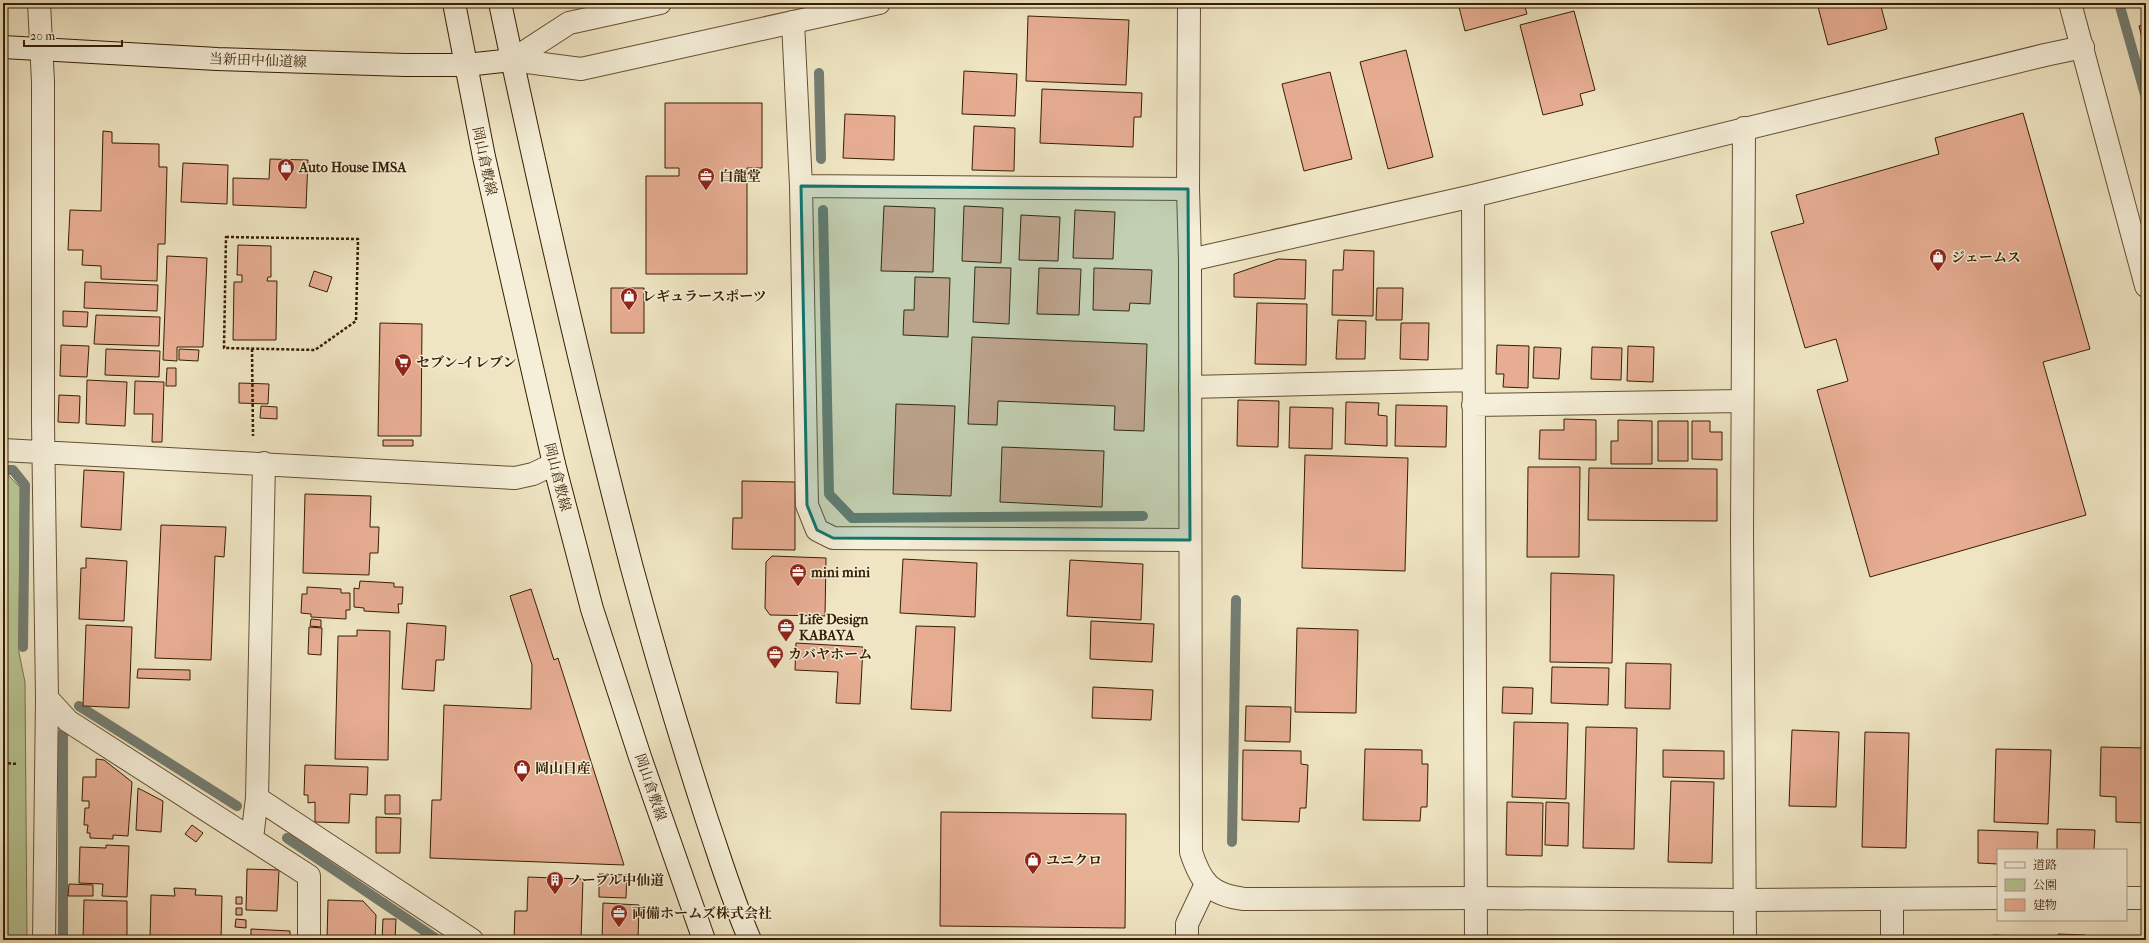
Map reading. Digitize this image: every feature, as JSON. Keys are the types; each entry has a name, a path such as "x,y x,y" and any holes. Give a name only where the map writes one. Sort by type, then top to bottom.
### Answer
{"street":[{"path":"39,3 43,82 44,452 47,698 44,940"},
{"name":"岡山倉敷線","path":"454,3 484,157 554,464 592,609 640,757 704,940"},
{"path":"500,3 531,149 603,459 655,655 684,750 738,913 750,940"},
{"path":"512,60 569,23 660,3"},
{"path":"512,60 580,69 879,3"},
{"path":"1190,3 1188,189 1190,260 1190,852 1197,870 1206,884 1224,897 1244,899 1476,898 1745,900 1997,898"},
{"path":"2070,3 2146,286"},
{"path":"793,22 800,186 807,505 817,530 833,538 1190,540"},
{"name":"当新田中仙道線","path":"3,47 217,59 466,65 512,60"},
{"path":"1190,260 1473,196 1744,128 2044,55 2083,47"},
{"path":"1744,128 1742,401 1745,940"},
{"path":"800,186 1188,189"},
{"path":"1473,196 1476,940"},
{"path":"1190,386 1473,380"},
{"path":"1473,404 1742,401"},
{"path":"3,450 515,478 533,474 554,464"},
{"path":"252,838 257,798 259,463"},
{"path":"47,698 68,721 309,876 309,940"},
{"path":"257,798 472,940"},
{"path":"1187,940 1187,924 1206,884"},
{"path":"2127,898 2146,898"},
{"path":"1892,899 1892,940"}],"path":[{"path":"226,237 358,239 356,321 315,350 252,349 224,348 226,237"},
{"path":"252,349 259,463"}],"highlighted area":[{"path":"801,186 1188,189 1190,540 833,538 817,530 807,505"}],"green space":[{"path":"3,476 9,476 20,487 19,653 25,682 27,940 3,940"}],"building":[{"path":"1458,3 1524,3 1527,14 1465,31"},
{"path":"1817,3 1880,3 1887,29 1828,45"},
{"path":"1574,11 1595,90 1580,94 1583,105 1543,115 1520,25"},
{"path":"1028,16 1129,20 1126,85 1026,81"},
{"path":"2146,24 2146,53 2139,26"},
{"path":"1406,50 1433,157 1388,169 1360,62"},
{"path":"964,71 1017,74 1015,116 962,114"},
{"path":"1330,72 1352,159 1304,171 1282,84"},
{"path":"1042,89 1142,93 1141,117 1134,117 1133,147 1040,143"},
{"path":"665,103 762,103 762,168 747,168 747,274 646,274 646,176 679,176 679,168 665,168"},
{"path":"2023,113 2090,349 2043,362 2086,515 1870,577 1817,390 1848,381 1836,339 1805,348 1771,232 1804,223 1796,195 1939,154 1935,138"},
{"path":"845,114 895,116 894,160 843,158"},
{"path":"974,126 1015,128 1014,171 972,170"},
{"path":"103,131 112,132 112,143 159,144 159,167 167,167 165,244 158,244 157,281 101,279 101,266 82,265 83,250 68,250 70,210 101,211"},
{"path":"270,159 308,160 306,208 233,205 233,178 269,179"},
{"path":"183,163 228,165 227,204 181,202"},
{"path":"884,206 935,208 933,272 881,271"},
{"path":"964,206 1003,208 1001,263 962,261"},
{"path":"1075,210 1115,212 1113,259 1073,258"},
{"path":"1021,215 1060,217 1058,261 1019,260"},
{"path":"238,245 271,246 271,277 268,277 267,281 277,281 276,340 233,340 234,282 242,282 242,275 237,275"},
{"path":"1344,250 1374,251 1373,316 1332,315 1333,270 1343,270"},
{"path":"167,256 207,258 203,347 177,347 177,361 163,360"},
{"path":"1278,259 1306,260 1305,299 1234,297 1234,274"},
{"path":"975,267 1011,268 1009,324 973,322"},
{"path":"1039,268 1081,269 1079,315 1037,314"},
{"path":"1094,268 1152,270 1150,304 1130,303 1129,311 1093,310"},
{"path":"314,271 332,277 327,292 309,286"},
{"path":"915,277 950,278 948,337 903,335 904,310 914,310"},
{"path":"85,282 158,285 157,311 84,308"},
{"path":"611,288 644,288 644,333 611,333"},
{"path":"1377,288 1403,288 1402,320 1376,320"},
{"path":"3,292 6,292 4,331 3,331"},
{"path":"1257,303 1307,304 1306,365 1255,364"},
{"path":"63,311 88,312 87,327 63,326"},
{"path":"96,315 160,317 159,346 94,344"},
{"path":"1338,320 1366,321 1365,359 1336,359"},
{"path":"380,323 422,324 421,436 378,436"},
{"path":"1401,323 1429,323 1428,360 1400,359"},
{"path":"972,337 1147,344 1144,431 1114,430 1115,406 998,401 997,425 968,424"},
{"path":"61,345 89,346 87,377 60,376"},
{"path":"1497,345 1529,346 1528,388 1503,387 1504,374 1496,374"},
{"path":"1628,346 1654,347 1653,382 1627,381"},
{"path":"1534,347 1561,348 1559,379 1533,378"},
{"path":"1592,347 1622,348 1621,380 1591,379"},
{"path":"106,349 160,351 159,377 105,375"},
{"path":"179,349 199,350 198,361 179,360"},
{"path":"167,368 176,368 176,386 166,386"},
{"path":"87,380 127,382 125,426 86,424"},
{"path":"135,381 164,382 162,442 152,442 153,414 134,414"},
{"path":"239,383 269,384 268,404 239,403"},
{"path":"59,395 80,396 79,423 58,422"},
{"path":"1238,400 1279,401 1278,447 1237,446"},
{"path":"1346,402 1379,403 1378,415 1387,416 1387,446 1345,444"},
{"path":"896,404 955,406 951,496 893,494"},
{"path":"1396,405 1447,406 1446,447 1395,446"},
{"path":"261,406 277,407 277,419 260,418"},
{"path":"1290,407 1333,408 1332,449 1289,448"},
{"path":"1564,419 1596,420 1596,460 1539,459 1540,430 1564,430"},
{"path":"1618,420 1652,421 1652,464 1611,464 1611,441 1618,441"},
{"path":"1658,421 1688,421 1688,461 1658,461"},
{"path":"1692,421 1710,421 1710,432 1722,432 1722,460 1692,459"},
{"path":"383,440 413,440 413,446 383,446"},
{"path":"1002,447 1104,451 1102,507 1000,502"},
{"path":"1305,455 1408,458 1405,571 1302,568"},
{"path":"1528,467 1580,467 1579,557 1527,557"},
{"path":"1589,468 1717,469 1717,521 1588,520"},
{"path":"84,470 124,472 121,530 81,527"},
{"path":"742,481 795,482 795,550 732,549 733,518 742,518"},
{"path":"305,494 371,496 370,527 379,527 378,553 370,553 369,575 303,573"},
{"path":"161,525 226,527 224,557 215,556 211,660 155,658"},
{"path":"772,556 826,558 825,616 770,615 765,608 766,562"},
{"path":"86,558 127,561 124,621 79,619 81,568 86,568"},
{"path":"903,559 977,563 975,617 900,613"},
{"path":"1070,560 1143,564 1141,620 1067,616"},
{"path":"1551,573 1614,575 1612,663 1550,662"},
{"path":"360,581 394,583 394,587 403,587 402,604 398,604 399,613 364,611 364,608 354,607 354,588 359,589"},
{"path":"307,587 341,589 341,593 350,593 350,610 346,610 346,619 311,617 311,614 301,613 302,594 307,594"},
{"path":"531,589 554,660 558,658 624,865 430,858 432,800 441,800 444,705 531,709 532,665 510,596"},
{"path":"311,619 321,620 321,627 310,626"},
{"path":"1091,621 1154,624 1152,662 1090,659"},
{"path":"407,623 446,626 444,660 436,660 434,691 402,689"},
{"path":"86,625 132,627 129,708 83,706"},
{"path":"916,626 955,627 951,711 911,709"},
{"path":"309,627 322,628 321,655 308,654"},
{"path":"1297,628 1358,630 1356,713 1295,712"},
{"path":"357,630 390,631 388,760 335,759 338,636 357,636"},
{"path":"796,643 863,647 860,704 836,703 838,672 795,670"},
{"path":"1626,663 1671,664 1670,709 1625,708"},
{"path":"1552,667 1609,668 1608,705 1551,703"},
{"path":"138,669 190,670 190,680 137,678"},
{"path":"1093,687 1153,690 1151,720 1092,718"},
{"path":"1503,687 1533,688 1532,714 1502,713"},
{"path":"1246,706 1291,707 1290,742 1245,741"},
{"path":"1514,722 1568,723 1566,799 1512,797"},
{"path":"1586,727 1637,728 1634,849 1583,848"},
{"path":"1792,730 1839,732 1836,807 1789,806"},
{"path":"1865,732 1909,733 1906,848 1862,847"},
{"path":"2101,747 2146,748 2146,823 2116,822 2116,797 2100,796"},
{"path":"1365,749 1422,750 1422,764 1428,764 1427,807 1421,807 1420,821 1363,820"},
{"path":"1996,749 2051,750 2048,824 1994,822"},
{"path":"1243,750 1301,751 1301,764 1308,765 1306,808 1300,808 1299,822 1242,820"},
{"path":"1663,750 1724,751 1724,779 1663,777"},
{"path":"96,759 104,760 132,782 128,836 113,835 113,839 90,838 90,833 87,833 88,825 84,825 85,808 89,808 89,801 82,801 83,777 96,777"},
{"path":"305,765 368,767 367,795 350,794 349,823 315,822 315,802 308,803 308,795 304,795"},
{"path":"1671,781 1714,782 1712,863 1668,862"},
{"path":"138,788 163,801 161,832 136,830"},
{"path":"385,795 400,795 400,814 385,814"},
{"path":"1507,802 1543,803 1542,856 1506,855"},
{"path":"1546,802 1569,803 1568,846 1545,845"},
{"path":"941,812 1126,814 1125,928 940,926"},
{"path":"376,817 401,818 400,853 376,853"},
{"path":"192,825 203,833 196,842 185,834"},
{"path":"2057,829 2095,830 2094,849 2057,849"},
{"path":"1978,830 2038,832 2037,849 1997,849 1997,864 1978,863"},
{"path":"106,845 129,846 127,897 102,896 103,884 79,883 80,847 106,848"},
{"path":"247,869 279,870 277,911 246,910"},
{"path":"599,874 627,875 626,898 599,897"},
{"name":"ノーブル中仙道","path":"528,877 583,879 581,940 514,940 515,911 527,911"},
{"path":"69,884 93,885 93,896 68,896"},
{"path":"174,888 196,889 195,895 222,896 221,940 150,940 151,895 175,896"},
{"path":"236,897 242,897 242,904 236,904"},
{"path":"84,900 127,901 127,940 83,940"},
{"path":"328,900 363,901 376,915 375,940 327,940"},
{"path":"603,903 639,905 638,939 645,940 602,940"},
{"path":"236,908 242,908 242,915 236,915"},
{"path":"236,919 246,920 246,928 235,927"},
{"path":"383,919 396,919 395,940 382,940"},
{"path":"251,929 290,931 290,940 251,940"},
{"path":"2058,934 2085,935 2085,940 2058,940"},
{"path":"1993,935 2041,937 2041,940 1993,940"},
{"path":"1853,937 1864,938 1864,940 1853,940"},
{"path":"1069,938 1139,939 1069,940"}],"waterway":[{"path":"2119,3 2146,98"},
{"path":"819,73 821,159"},
{"path":"823,210 829,494 852,518 1143,516"},
{"path":"3,470 13,470 25,485 23,647"},
{"path":"1232,842 1236,600"},
{"path":"79,706 237,806"},
{"path":"63,733 63,940"},
{"path":"287,838 438,940"}],"place":[{"name":"Auto House IMSA","path":"286,182"},
{"name":"白龍堂","path":"706,191"},
{"name":"ジェームス","path":"1938,272"},
{"name":"レギュラースポーツ","path":"629,311"},
{"name":"セブン-イレブン","path":"403,377"},
{"name":"mini mini","path":"798,587"},
{"name":"Life Design KABAYA","path":"786,642"},
{"name":"カバヤホーム","path":"775,669"},
{"name":"岡山日産","path":"522,783"},
{"name":"ユニクロ","path":"1033,875"},
{"name":"ノーブル中仙道","path":"555,895"},
{"name":"両備ホームズ株式会社","path":"619,928"}]}
